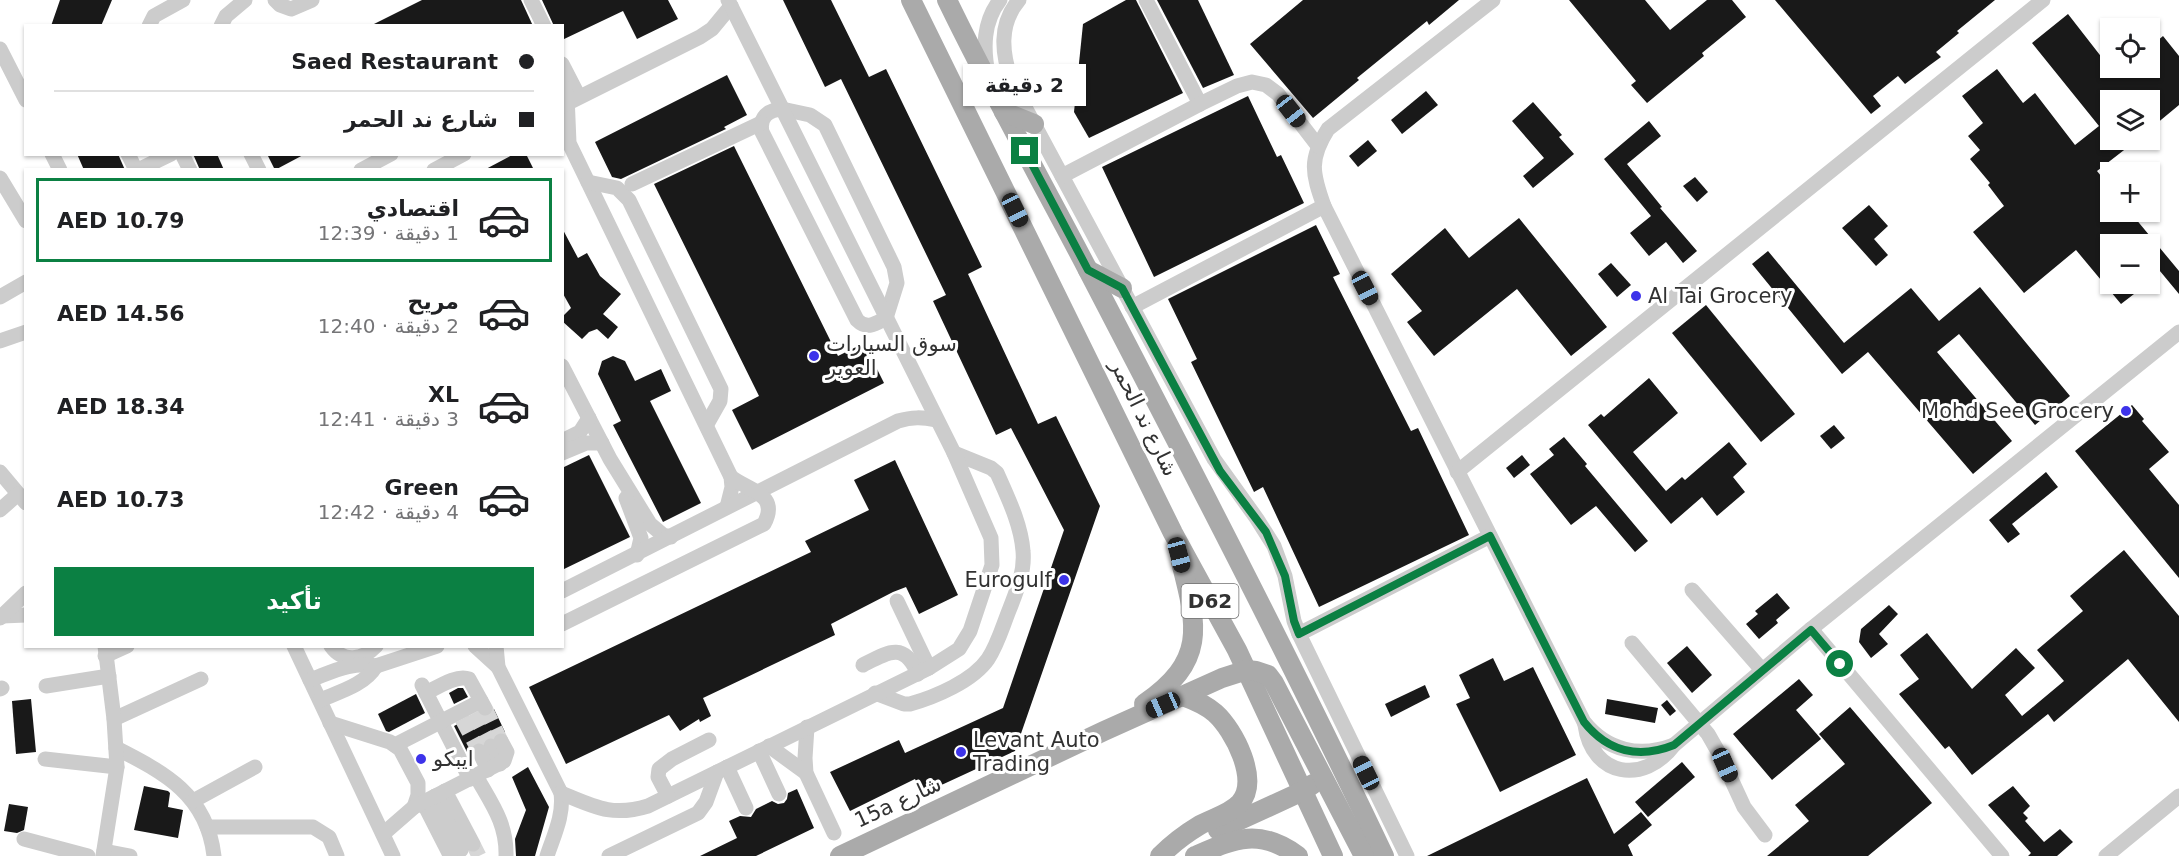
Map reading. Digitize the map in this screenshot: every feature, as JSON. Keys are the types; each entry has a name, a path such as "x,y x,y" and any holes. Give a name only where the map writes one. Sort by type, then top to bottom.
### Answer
{"main road":[{"name":"شارع ند الحمر","path":"911,0 1173,533 1247,670 1333,856"},
{"name":"شارع ند الحمر","path":"947,0 990,89 1088,270 1282,646 1384,856"},
{"path":"1004,112 1034,124"},
{"path":"1088,270 1122,288"},
{"path":"1119,420 1155,465 1251,659 1261,666 1273,664 1278,660 1282,646"},
{"path":"1104,731 1169,685 1181,670 1189,652 1193,639 1193,613 1173,533"},
{"path":"1247,670 1256,670 1268,675 1274,683 1364,856"},
{"name":"15a شارع","path":"840,856 1104,731 1247,670"},
{"path":"1161,856 1190,832 1234,808 1243,798 1248,785 1241,753 1227,726 1209,708 1183,696"},
{"path":"1161,856 1303,791 1322,775 1333,752"},
{"path":"1323,835 1329,830 1336,830 1351,856"},
{"path":"1195,856 1244,838 1270,841 1298,856"}],"street":[{"path":"150,24 154,16 183,0"},
{"path":"222,24 226,16 245,0"},
{"path":"275,0 280,5 291,9 312,0"},
{"path":"531,0 542,24"},
{"path":"990,89 984,43 993,9 1000,0"},
{"path":"1019,0 1009,15 1003,32 1003,50 1012,83 1220,471 1257,519 1274,546 1285,576 1294,621 1299,634 1407,856"},
{"path":"1146,0 1200,104"},
{"path":"1493,0 1328,129 1318,146 1315,180 1324,206 1584,722 1587,738 1594,752 1606,763 1620,769 1636,771 1652,766 1665,757 1674,745 1762,670 2179,332"},
{"path":"1457,472 2043,0"},
{"path":"570,102 700,38 712,29 729,3"},
{"path":"561,793 594,807 612,811 631,811 648,806 923,671 951,656 965,641 992,566 991,538 954,453 729,3"},
{"path":"0,49 24,96"},
{"path":"564,74 570,102 566,139 731,477 732,487 727,507"},
{"path":"1062,176 1200,104 1252,82 1266,84 1278,94 1318,146"},
{"path":"632,184 761,123 768,112 782,109 818,119 829,133 897,275 897,283 886,318 871,326 863,325 856,320 762,132 761,123"},
{"path":"133,165 148,156"},
{"path":"133,165 164,156"},
{"path":"365,168 387,156"},
{"path":"438,168 460,156"},
{"path":"0,178 24,218"},
{"path":"588,182 617,188 629,200 721,389 720,401 707,424"},
{"path":"1132,307 1324,206"},
{"path":"0,297 24,283"},
{"path":"0,341 24,333"},
{"path":"564,370 610,459 650,524 663,535 671,537"},
{"path":"564,590 898,421 911,417 936,420"},
{"path":"564,440 580,432 590,418"},
{"path":"564,452 586,443 602,443"},
{"path":"875,693 910,704 956,685 971,676 988,658 995,646 1019,586 1023,562 1022,537 997,473 991,468 954,453"},
{"path":"610,459 641,538 637,555"},
{"path":"0,472 22,499 0,510"},
{"path":"564,623 764,524 769,516 769,506 758,492 731,477"},
{"path":"1299,634 1490,536"},
{"path":"1692,590 1762,670"},
{"path":"1,617 24,595"},
{"path":"897,602 923,671"},
{"path":"1,617 24,615"},
{"path":"1811,630 2002,856"},
{"path":"1632,643 1699,724 1720,755 1744,807 1765,835"},
{"path":"295,648 393,856"},
{"path":"333,648 342,656 351,658 369,654 374,648"},
{"path":"343,648 351,652 364,648"},
{"path":"310,680 356,664 376,666 407,651 425,648"},
{"path":"477,648 498,667 561,793 560,820 548,856"},
{"path":"496,648 498,667"},
{"path":"102,650 109,676 117,748 117,767 104,853 130,856"},
{"path":"863,665 892,651 902,652 923,671"},
{"path":"320,700 364,680 376,666"},
{"path":"46,686 109,676"},
{"path":"395,745 441,721 472,710 470,679 459,678 424,689 441,721 483,772 504,827 506,856"},
{"path":"114,718 201,680"},
{"path":"330,723 395,745 404,755 418,783 418,795 429,799 461,850"},
{"path":"807,727 806,773 834,833"},
{"path":"668,796 658,777 659,769 672,759 709,741"},
{"path":"383,834 429,799 483,772 507,757 507,752 490,746 483,772"},
{"path":"117,748 160,771 193,801 207,827 214,856"},
{"path":"764,748 806,773"},
{"path":"764,748 779,794"},
{"path":"45,759 117,767"},
{"path":"193,801 255,767"},
{"path":"722,770 746,808"},
{"path":"609,856 698,813 722,770"},
{"path":"2106,856 2179,796"},
{"path":"429,799 461,850"},
{"path":"207,827 313,826 329,837 337,856"},
{"path":"24,839 88,856"}],"building":[{"path":"60,0 112,0 102,24 52,24"},
{"path":"422,0 521,0 532,24 374,24"},
{"path":"542,0 668,0 678,19 637,39 623,11 564,39 564,24 553,24"},
{"path":"783,0 831,0 869,77 886,69 982,267 968,274 1038,424 1056,416 1100,506 1015,751 922,794 915,779 850,811 830,772 899,740 905,753 1003,708 1064,530 1011,428 996,435 933,301 946,295 841,79 825,87"},
{"path":"1126,0 1136,0 1183,93 1089,138 1074,112 1083,24"},
{"path":"1157,0 1198,0 1234,75 1203,88"},
{"path":"1303,0 1459,0 1429,25 1427,21 1357,78 1359,80 1313,118 1250,44"},
{"path":"1569,0 1645,0 1670,30 1707,0 1732,0 1746,17 1702,53 1704,56 1647,103 1631,85 1636,81"},
{"path":"1775,0 1995,0 1957,31 1959,33 1936,52 1941,57 1905,84 1898,76 1873,96 1881,106 1871,114"},
{"path":"2068,14 2100,55 2100,78 2160,78 2160,39 2163,36 2179,56 2179,105 2160,121 2160,90 2100,90 2100,150 2124,150 2109,162 2100,162 2100,169 2097,171 2100,175 2100,222 2138,222 2148,234 2100,234 2100,279 2076,250 2024,293 1973,232 2004,206 1988,185 1990,183 1970,159 1980,150 1968,136 1983,123 1962,96 1997,69 2023,103 2035,93 2075,145 2099,126 2032,43"},
{"path":"727,75 747,115 724,127 726,129 621,179 612,177 595,142"},
{"path":"1426,91 1438,105 1402,134 1391,120"},
{"path":"1248,96 1277,157 1281,155 1304,203 1154,277 1102,167"},
{"path":"1533,102 1562,135 1559,137 1574,154 1533,188 1523,176 1544,158 1512,121"},
{"path":"1649,121 1661,136 1627,164 1662,207 1660,208 1697,251 1683,263 1666,242 1649,256 1630,233 1651,216 1604,159"},
{"path":"1368,140 1377,151 1358,167 1349,156"},
{"path":"734,146 838,356 864,343 884,383 752,450 732,410 759,396 654,184"},
{"path":"78,156 119,156 124,168 83,168"},
{"path":"194,156 218,156 223,168 199,168"},
{"path":"268,156 301,156 279,168 274,168"},
{"path":"510,156 527,156 533,168 488,168"},
{"path":"1695,177 1708,192 1697,202 1683,186"},
{"path":"1869,205 1888,226 1874,239 1888,255 1876,266 1842,228"},
{"path":"1519,218 1607,327 1571,356 1517,289 1434,356 1407,322 1422,311 1391,274 1445,228 1469,258"},
{"path":"1316,225 1340,274 1333,277 1411,431 1418,428 1469,535 1319,607 1263,487 1254,492 1191,362 1197,359 1168,299"},
{"path":"564,232 578,258 587,253 600,276 621,294 603,314 618,327 608,339 597,329 589,332 582,339 564,323 564,315 571,308 564,296"},
{"path":"2160,248 2179,271 2179,294 2160,271"},
{"path":"1768,251 1844,343 1911,288 1939,321 1980,287 2070,396 2035,425 1959,334 1937,352 2012,441 1973,474 1868,352 1842,374 1752,264"},
{"path":"1611,263 1631,285 1617,297 1598,274"},
{"path":"2113,294 2134,294 2121,304"},
{"path":"1706,305 1795,414 1761,442 1672,333"},
{"path":"613,356 625,361 635,381 661,369 671,391 650,401 701,503 663,522 613,425 621,421 598,374 602,361"},
{"path":"1649,378 1678,413 1633,452 1666,491 1682,477 1685,480 1729,442 1747,464 1733,477 1745,492 1717,516 1702,497 1671,524 1588,425 1601,414 1604,417"},
{"path":"2132,405 2144,419 2142,421 2169,452 2149,469 2179,505 2179,578 2075,451"},
{"path":"1834,425 1845,438 1831,449 1820,436"},
{"path":"1564,437 1587,464 1585,466 1648,541 1635,552 1596,506 1571,525 1530,474 1554,455 1549,449"},
{"path":"589,455 630,537 564,569 564,467"},
{"path":"1522,455 1530,465 1514,478 1506,468"},
{"path":"895,460 958,595 919,614 906,587 893,592 831,624 835,635 703,698 711,716 700,722 699,719 680,731 669,715 566,764 529,687 811,552 805,541 869,510 854,480"},
{"path":"2046,472 2058,487 2012,524 2020,534 2008,543 1989,520"},
{"path":"2124,550 2179,616 2179,722 2128,659 2054,722 2048,714 1972,775 1949,746 1945,749 1899,694 1919,679 1900,655 1927,633 1972,689 2016,648 2035,668 2005,695 2022,716 2064,681 2037,650 2083,611 2070,596"},
{"path":"1777,593 1790,608 1776,620 1778,623 1759,639 1746,624 1758,614 1755,611"},
{"path":"1889,605 1898,614 1879,634 1888,644 1871,658 1859,642 1861,629"},
{"path":"1687,646 1712,675 1692,693 1667,663"},
{"path":"1493,658 1504,681 1533,667 1576,755 1500,792 1456,704 1470,698 1459,675"},
{"path":"1799,679 1813,695 1796,710 1821,739 1772,780 1733,734"},
{"path":"1425,685 1430,697 1391,717 1385,704"},
{"path":"463,688 468,697 454,704 449,693"},
{"path":"416,694 425,713 389,732 386,731 378,714"},
{"path":"31,699 36,752 16,754 12,701"},
{"path":"1607,699 1658,708 1655,723 1605,714"},
{"path":"1667,700 1676,711 1670,716 1661,705"},
{"path":"1850,707 1932,803 1868,856 1767,856 1809,821 1795,805 1845,764 1819,734"},
{"path":"494,709 505,732 497,732 482,742 474,742 469,756 454,726 477,714 484,718 489,717"},
{"path":"1682,762 1695,777 1648,817 1635,802"},
{"path":"528,767 549,807 535,856 516,856 515,839 526,810 512,777"},
{"path":"1587,778 1614,834 1641,812 1652,825 1628,845 1633,856 1427,856"},
{"path":"144,786 168,791 170,793 168,807 183,810 178,838 134,830"},
{"path":"2013,786 2030,806 2023,813 2028,818 2025,821 2044,842 2060,829 2073,842 2057,856 2028,856 2031,853 1988,805"},
{"path":"797,789 814,828 756,856 700,856 737,838 729,821 740,816 751,817 756,809 772,801 778,804 784,803 788,793"},
{"path":"9,804 28,807 24,830 17,833 4,831"}],"tunnel":[{"path":"485,708 501,741"},
{"path":"474,713 491,746"},
{"path":"462,719 479,751"},
{"path":"473,844 479,856"}],"place":[{"name":"Al Tai Grocery","path":"1636,296"},
{"name":"سوق السيارات العوير","path":"814,356"},
{"name":"Mohd See Grocery","path":"2126,411"},
{"name":"Eurogulf","path":"1064,580"},
{"name":"Levant Auto Trading","path":"961,752"},
{"name":"ايبكو","path":"421,759"}],"route":[{"path":"1025,151 1088,270 1122,288 1220,471 1257,519 1274,546 1285,576 1294,621 1299,634 1490,536 1584,722 1594,735 1625,750 1642,753 1659,751 1674,745 1811,630 1840,664"}]}
